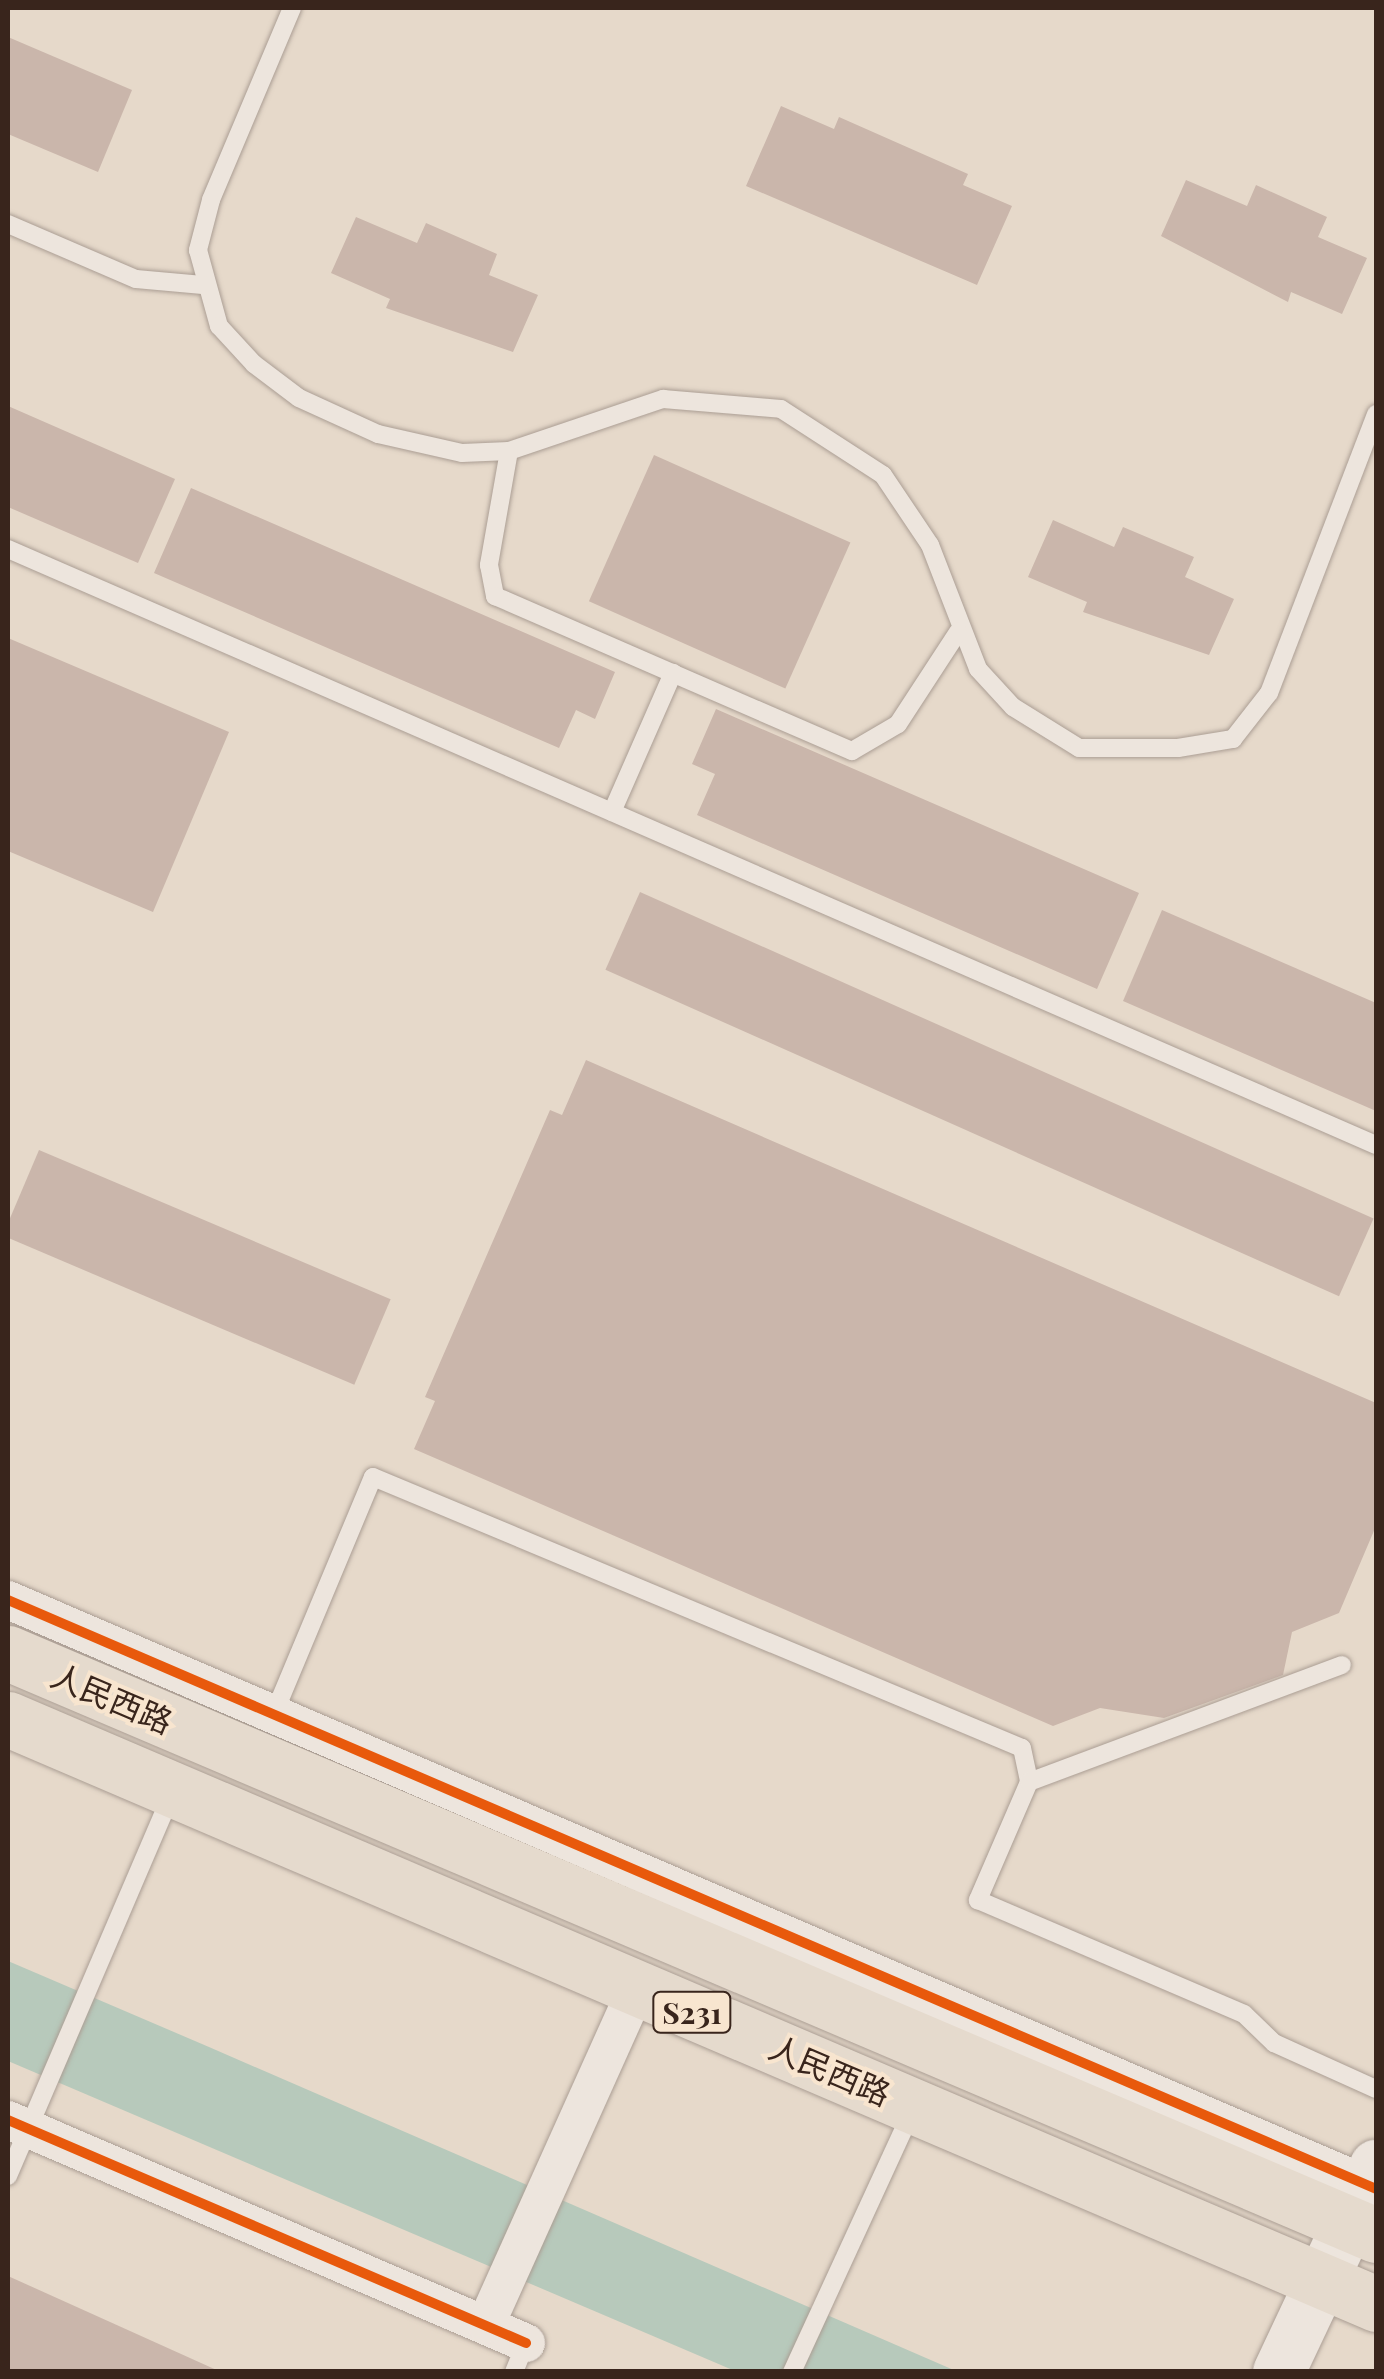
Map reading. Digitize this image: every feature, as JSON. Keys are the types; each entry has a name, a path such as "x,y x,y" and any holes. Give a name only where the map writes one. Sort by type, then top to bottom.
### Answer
{"main road":[{"name":"人民西路","path":"8,1653 255,1758 1370,2200"},
{"name":"人民西路","path":"8,1718 1376,2304"}],"street":[{"path":"8,1600 1370,2200 1279,2372"},
{"path":"494,2307 636,1988"},
{"path":"25,2116 494,2307 520,2357"}],"lane":[{"path":"292,8 211,200 198,250 203,285 219,326 298,398 421,446 509,451 662,399 781,409 884,475 930,545 958,632 1013,708 1078,748 1178,748 1232,739 1269,693 1376,414"},
{"path":"8,224 136,279 203,285"},
{"path":"509,451 490,565 495,596 852,752 898,724 958,632"},
{"path":"8,549 1376,1145"},
{"path":"612,812 673,673"},
{"path":"255,1758 373,1478 1022,1748 1029,1782 978,1900 1244,2014 1274,2044 1376,2089"},
{"path":"1029,1782 1342,1665"},
{"path":"8,2176 25,2116 108,1941 173,1790"},
{"path":"792,2372 829,2284 914,2106"}],"shaded area":[{"path":"8,1961 956,2371 735,2371 8,2061"}],"building":[{"path":"8,37 132,90 98,172 8,134"},
{"path":"781,106 834,129 839,117 968,174 963,185 1012,206 977,285 746,186"},
{"path":"1186,180 1247,206 1256,185 1327,217 1318,237 1367,258 1342,314 1291,292 1288,302 1161,236"},
{"path":"356,217 417,243 426,223 497,254 489,275 538,295 513,352 386,308 390,299 331,273"},
{"path":"8,406 175,479 138,563 8,507"},
{"path":"654,455 850,542 785,689 589,601"},
{"path":"191,488 615,672 595,719 576,710 559,748 154,573"},
{"path":"1053,520 1114,547 1123,527 1194,557 1185,577 1234,599 1209,655 1083,612 1087,602 1028,577"},
{"path":"8,638 229,732 153,912 8,851"},
{"path":"716,709 1139,893 1097,989 697,815 715,774 692,764"},
{"path":"640,892 1374,1219 1339,1296 605,970"},
{"path":"1162,910 1376,1003 1376,1111 1123,1001"},
{"path":"586,1060 1376,1403 1376,1526 1339,1613 1292,1632 1283,1675 1164,1718 1100,1708 1053,1726 414,1449 435,1401 425,1397 550,1110 562,1115"},
{"path":"39,1150 391,1299 354,1385 8,1238 8,1223"},
{"path":"8,2276 221,2372 8,2372"}],"cycle path":[{"path":"8,1600 1376,2189"},
{"path":"8,2120 526,2343"}]}
